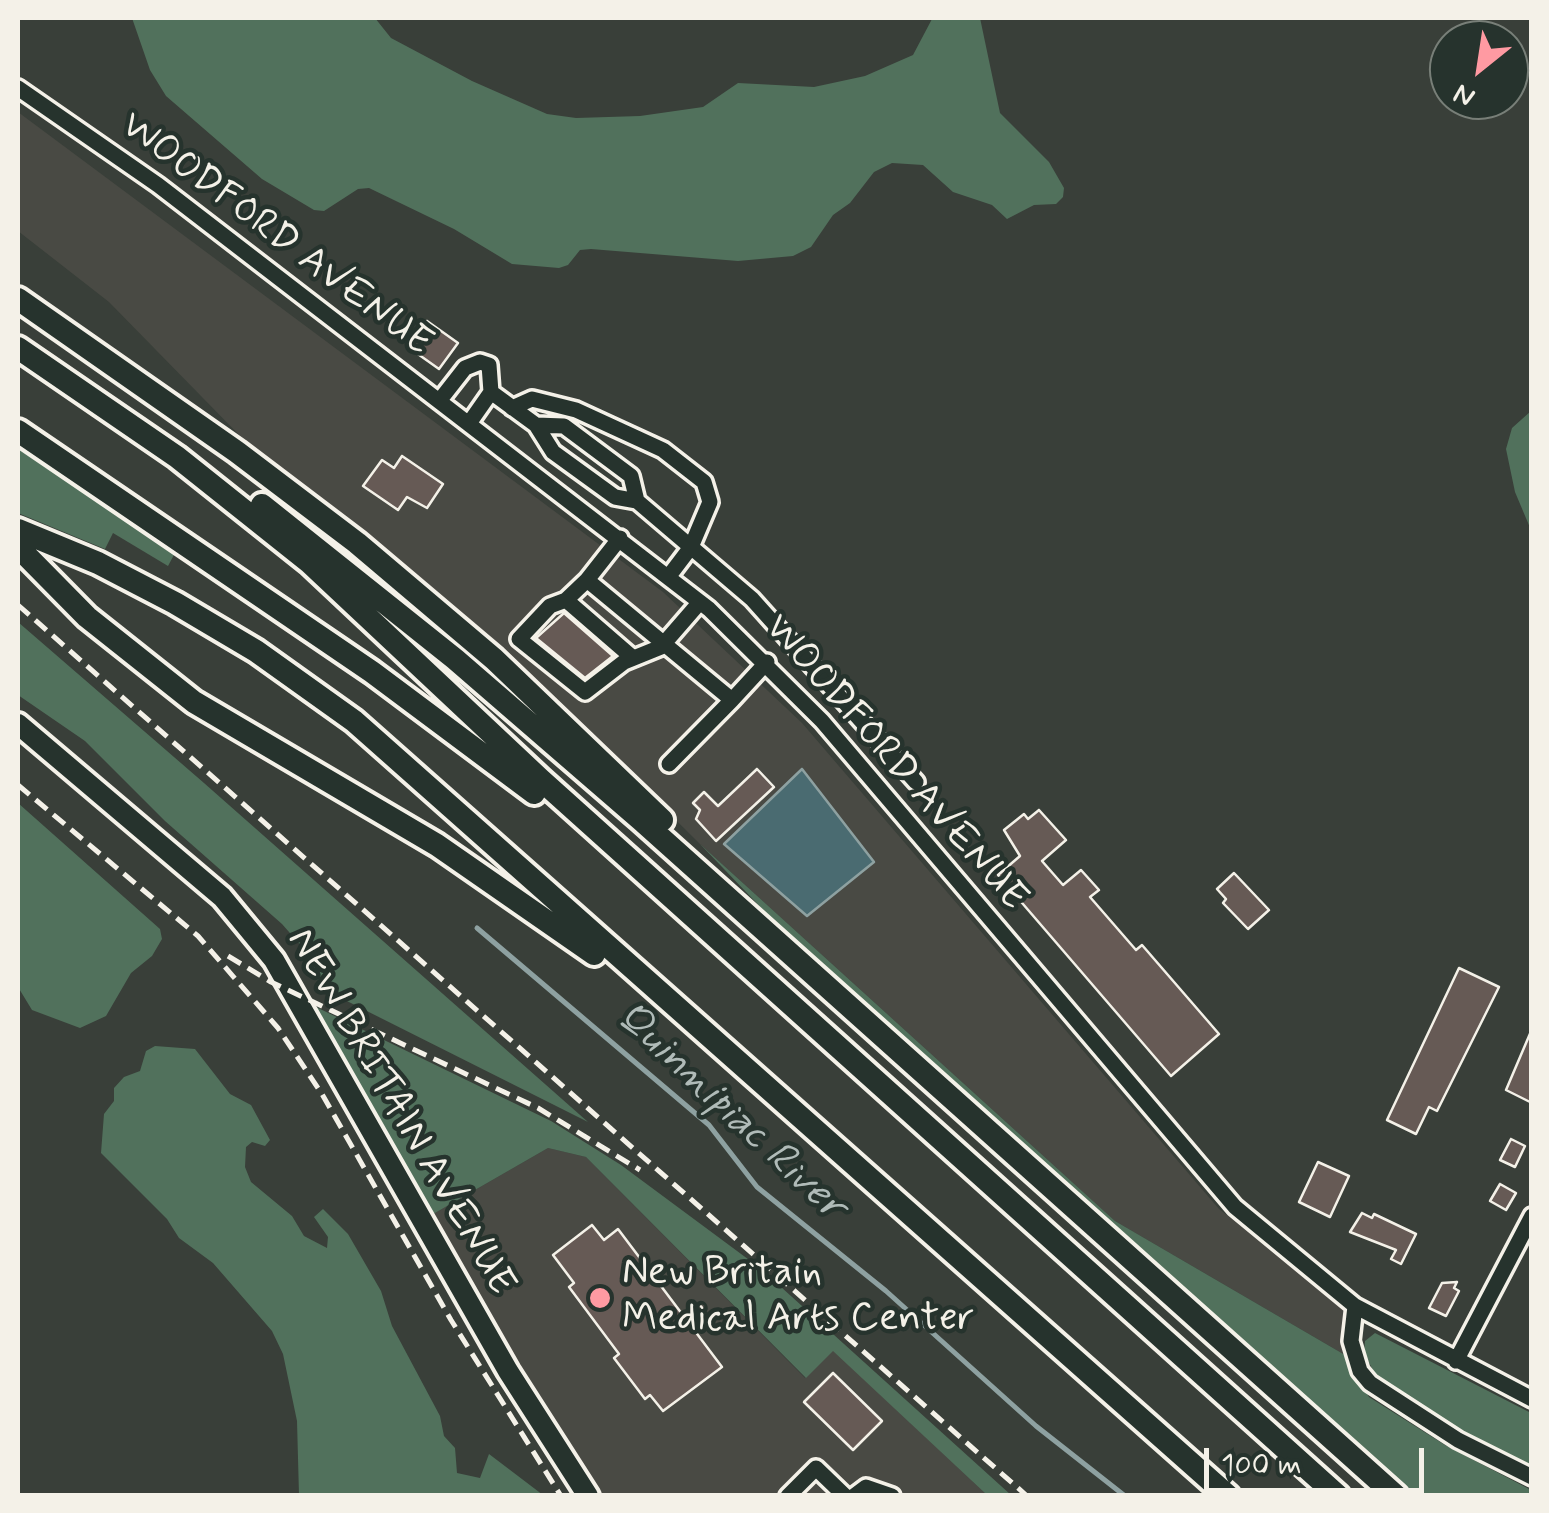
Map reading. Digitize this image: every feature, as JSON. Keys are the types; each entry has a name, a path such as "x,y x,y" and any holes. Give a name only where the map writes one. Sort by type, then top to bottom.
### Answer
{"highway":[{"path":"18,299 237,452 396,574 604,763 752,918"},
{"path":"18,348 226,494 334,584 732,951 1338,1496"},
{"path":"124,419 207,466 328,556 510,706 1396,1496"},
{"path":"18,431 437,718 732,951"},
{"path":"18,530 98,563 213,624 343,712 1228,1496"},
{"path":"18,546 87,617 194,702 497,883 721,1049"}],"main road":[{"name":"NEW BRITAIN AVENUE","path":"18,724 187,865 266,949 323,1040 518,1388 588,1496"}],"street":[{"name":"WOODFORD AVENUE","path":"18,88 158,185 700,602 768,662 1235,1208 1355,1306 1532,1399"},
{"path":"440,400 465,368 480,362 493,372 490,392 470,422"},
{"path":"490,392 536,425 553,452 615,497 637,501 752,599 916,782"},
{"path":"512,408 532,399 546,400 663,450 704,482 710,502 692,547 669,576"},
{"path":"536,425 564,426 632,476 637,501"},
{"path":"620,538 587,580 566,600 550,606 519,640 585,692 633,658 665,643 700,602"},
{"path":"587,580 732,700"},
{"path":"566,600 633,658"},
{"path":"668,764 768,662"},
{"path":"1456,1361 1532,1216"},
{"path":"1355,1306 1350,1341 1360,1371 1370,1383 1434,1426 1532,1478"},
{"path":"788,1496 816,1468 845,1496"},
{"path":"854,1496 866,1487 892,1496"}],"shaded area":[{"path":"18,112 663,592 802,723 1219,1209 1348,1308 1345,1355 1115,1221 700,844 489,635 247,443 109,302 18,231"},
{"name":"New Britain Medical Arts Center","path":"548,1148 586,1157 805,1378 833,1350 987,1495 601,1495 526,1386 428,1217"}],"green space":[{"path":"132,18 375,18 391,38 472,81 547,114 576,118 640,116 703,107 738,83 814,87 865,76 913,55 932,19 980,18 1000,113 1049,162 1064,188 1063,197 1056,204 1034,205 1007,219 992,205 953,192 923,165 892,163 874,172 850,203 833,215 811,247 793,256 738,261 591,249 580,250 568,265 559,268 512,264 454,229 369,188 358,189 324,211 314,210 262,179 166,96 150,70"},
{"path":"1532,411 1531,530 1515,492 1506,449 1512,428"},
{"path":"18,449 175,553 168,566 113,533 105,549 18,513"},
{"path":"18,622 588,1122 321,988 304,949 282,924 165,821 85,741 18,695"},
{"path":"18,803 160,929 162,939 152,956 131,973 106,1016 80,1028 32,1010 18,987"},
{"path":"700,844 1115,1221 1345,1355 1369,1397 1445,1445 1531,1490 1531,1495 1415,1495 793,941"},
{"path":"316,1007 551,1121 621,1165 760,1268 1011,1495 987,1495 833,1351 806,1378 586,1157 548,1148 428,1217"},
{"path":"155,1046 195,1049 230,1094 251,1105 270,1140 265,1146 252,1142 246,1147 245,1167 251,1182 292,1216 304,1236 327,1248 328,1237 314,1217 323,1209 348,1234 381,1291 392,1326 440,1416 444,1436 455,1448 457,1473 480,1478 489,1454 543,1495 299,1495 297,1421 283,1354 272,1331 213,1263 179,1238 167,1219 101,1153 104,1114 114,1101 114,1088 124,1077 140,1071 146,1051"},
{"path":"1375,1333 1531,1413 1531,1469 1463,1435 1378,1380 1364,1353 1365,1341"}],"water":[{"path":"802,769 874,862 807,916 724,844"}],"building":[{"path":"427,321 458,343 439,369 408,347"},
{"path":"402,456 443,484 427,508 407,497 398,510 363,486 382,460 394,468"},
{"path":"564,613 613,656 585,678 536,638"},
{"path":"757,769 774,787 716,841 696,819 700,810 693,803 704,792 718,806"},
{"path":"1039,810 1066,840 1042,861 1063,885 1081,870 1099,890 1090,897 1136,950 1142,945 1219,1034 1171,1076 998,875 1020,856 1004,830 1024,814 1028,819"},
{"path":"1234,873 1269,910 1248,929 1223,903 1226,899 1217,889"},
{"path":"1459,968 1499,987 1437,1111 1429,1107 1416,1134 1387,1120"},
{"path":"1532,1029 1532,1103 1506,1090"},
{"path":"1511,1139 1525,1146 1515,1167 1500,1160"},
{"path":"1318,1162 1349,1176 1330,1217 1299,1202"},
{"path":"1500,1184 1516,1193 1506,1210 1490,1201"},
{"path":"1362,1213 1372,1218 1374,1214 1416,1234 1401,1264 1391,1259 1396,1250 1350,1232"},
{"path":"592,1225 604,1240 618,1229 722,1367 663,1411 650,1395 645,1399 614,1358 619,1354 569,1287 574,1283 553,1255"},
{"path":"1457,1282 1454,1288 1459,1291 1446,1316 1429,1308 1442,1283"},
{"path":"833,1373 882,1421 853,1450 804,1402"}],"waterway":[{"name":"Quinnipiac River","path":"477,928 709,1125 757,1187 886,1291 1036,1426 1125,1496"}],"railway":[{"path":"18,605 1027,1496"},
{"path":"18,785 198,936 278,1028 322,1094 451,1320 561,1496"},
{"path":"228,956 271,982 538,1108 640,1170"}],"place":[{"name":"New Britain Medical Arts Center","path":"600,1298"}]}
